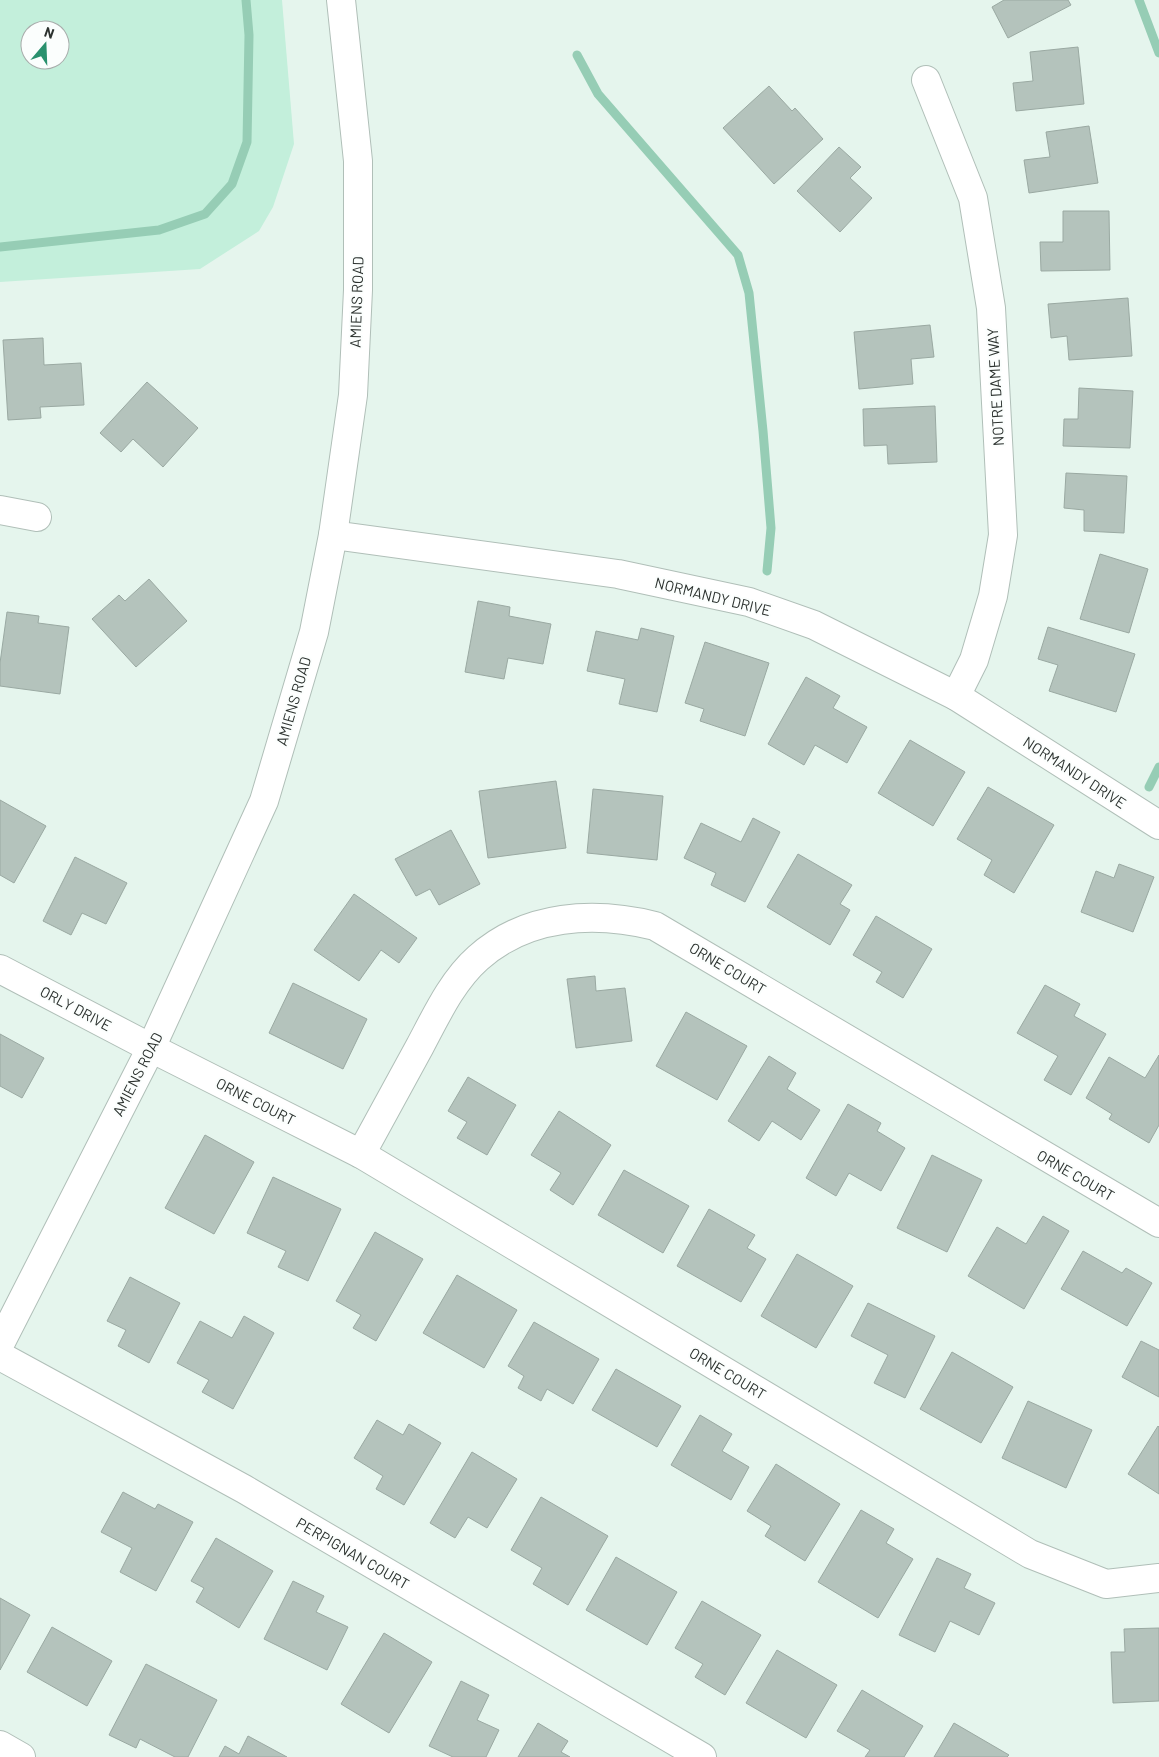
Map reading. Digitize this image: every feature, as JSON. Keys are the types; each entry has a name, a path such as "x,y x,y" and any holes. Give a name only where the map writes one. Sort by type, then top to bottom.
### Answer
{"street":[{"name":"AMIENS ROAD","path":"0,1344 151,1048 264,801 314,632 333,535 353,395 358,290 358,160 341,0"},
{"name":"NOTRE DAME WAY","path":"926,80 973,198 991,308 1003,535 994,596 974,660 956,696"},
{"path":"0,510 38,517"},
{"name":"NORMANDY DRIVE","path":"333,535 618,574 749,602 814,625 956,696 1159,825"},
{"name":"ORNE COURT","path":"361,1154 432,1023 457,982 478,958 501,942 533,926 566,918 599,916 632,920 655,926 1159,1223"},
{"name":"ORLY DRIVE","path":"0,969 151,1048"},
{"name":"ORNE COURT","path":"151,1048 361,1154 1030,1554 1106,1584 1159,1578"},
{"name":"PERPIGNAN COURT","path":"0,1356 244,1489 702,1757"},
{"path":"0,1745 21,1757"}],"green space":[{"path":"0,0 282,0 294,144 273,207 259,231 200,269 0,282"}],"building":[{"path":"1004,0 1068,0 1071,5 1008,38 992,7"},
{"path":"1078,47 1084,104 1016,111 1013,83 1033,81 1030,52"},
{"path":"769,86 792,111 795,108 823,139 774,184 723,128"},
{"path":"1089,126 1098,183 1029,193 1024,160 1050,157 1046,132"},
{"path":"839,147 861,167 850,178 872,198 840,232 797,191"},
{"path":"1063,211 1109,211 1110,270 1041,271 1040,242 1063,242"},
{"path":"1128,298 1132,356 1069,360 1067,336 1051,338 1048,304"},
{"path":"930,325 934,357 911,359 913,384 859,389 854,332"},
{"path":"43,338 44,365 81,363 84,405 40,407 41,418 8,420 3,340"},
{"path":"147,382 198,428 163,467 133,439 121,452 100,433"},
{"path":"1079,388 1133,391 1130,448 1063,446 1064,419 1078,419"},
{"path":"935,406 937,462 888,464 887,445 864,446 863,409"},
{"path":"1066,473 1127,476 1124,533 1084,531 1084,510 1064,508"},
{"path":"1100,554 1148,569 1129,633 1080,619"},
{"path":"149,579 187,621 136,667 92,619 119,595 125,601"},
{"path":"478,601 510,607 509,616 551,624 543,664 508,658 504,679 465,672"},
{"path":"7,612 39,616 38,623 69,627 60,694 0,686 0,663"},
{"path":"1048,627 1135,654 1116,712 1049,691 1058,665 1038,659"},
{"path":"641,628 674,636 657,712 619,704 625,679 587,671 596,631 638,640"},
{"path":"705,642 769,663 745,736 700,721 704,709 685,703"},
{"path":"806,677 840,696 833,708 867,727 847,763 815,745 804,765 768,744"},
{"path":"910,740 965,772 933,826 878,793"},
{"path":"556,781 566,848 488,858 479,791"},
{"path":"988,787 1054,825 1014,893 984,875 992,860 957,839"},
{"path":"593,789 663,796 657,860 587,853"},
{"path":"0,800 46,826 14,883 0,875"},
{"path":"753,818 780,832 745,902 711,885 716,873 684,858 701,823 741,842"},
{"path":"451,830 480,884 439,905 430,889 416,896 395,859"},
{"path":"798,854 852,885 840,904 850,910 830,945 767,907"},
{"path":"75,857 127,883 106,924 82,913 71,935 43,921"},
{"path":"1119,864 1154,877 1133,932 1081,912 1096,871 1114,878"},
{"path":"354,894 417,938 399,963 381,950 359,981 314,950"},
{"path":"876,916 932,949 903,998 876,982 882,972 853,955"},
{"path":"595,976 596,991 625,988 632,1041 576,1048 567,979"},
{"path":"293,983 367,1019 343,1069 269,1033"},
{"path":"1045,985 1080,1004 1074,1016 1106,1034 1071,1095 1044,1080 1058,1056 1017,1033"},
{"path":"686,1012 747,1046 717,1100 656,1066"},
{"path":"0,1034 44,1058 22,1098 0,1086"},
{"path":"1159,1055 1159,1125 1149,1143 1109,1119 1112,1114 1086,1098 1109,1057 1145,1078"},
{"path":"769,1056 796,1073 787,1089 820,1110 801,1140 772,1121 759,1141 728,1121"},
{"path":"468,1077 516,1105 487,1155 457,1138 467,1122 448,1111"},
{"path":"848,1104 881,1123 877,1131 905,1148 881,1191 849,1173 836,1196 806,1178"},
{"path":"559,1111 611,1145 573,1205 550,1190 561,1173 531,1155"},
{"path":"205,1135 254,1162 214,1234 165,1208"},
{"path":"932,1155 982,1180 947,1252 897,1228"},
{"path":"624,1170 689,1206 663,1253 598,1215"},
{"path":"273,1177 341,1209 308,1281 278,1267 286,1251 247,1233"},
{"path":"709,1209 755,1235 747,1248 766,1259 741,1302 677,1266"},
{"path":"1043,1216 1069,1231 1024,1309 968,1276 997,1227 1026,1244"},
{"path":"375,1232 423,1259 376,1341 353,1328 361,1315 336,1301"},
{"path":"1083,1251 1122,1273 1126,1268 1152,1283 1127,1326 1061,1289"},
{"path":"797,1254 853,1286 816,1348 761,1316"},
{"path":"457,1275 517,1310 484,1368 423,1333"},
{"path":"130,1277 180,1303 149,1363 118,1346 126,1330 107,1321"},
{"path":"868,1303 935,1336 905,1398 874,1383 888,1355 851,1336"},
{"path":"244,1316 274,1333 233,1409 202,1392 209,1380 177,1363 200,1321 232,1338"},
{"path":"534,1322 599,1359 573,1404 547,1389 541,1401 518,1388 524,1376 508,1366"},
{"path":"1141,1341 1159,1350 1159,1397 1122,1377"},
{"path":"952,1352 1013,1387 981,1443 920,1409"},
{"path":"616,1369 681,1406 657,1447 592,1410"},
{"path":"1028,1401 1092,1430 1066,1488 1002,1458"},
{"path":"700,1415 732,1434 722,1451 749,1467 731,1500 671,1465"},
{"path":"377,1420 403,1435 409,1424 441,1443 404,1505 376,1489 383,1476 354,1458"},
{"path":"1159,1427 1159,1494 1128,1474"},
{"path":"472,1452 517,1479 487,1528 468,1517 455,1538 430,1523"},
{"path":"776,1464 840,1504 805,1561 765,1536 771,1526 747,1511"},
{"path":"123,1492 155,1509 158,1504 193,1522 156,1591 120,1572 132,1548 101,1532"},
{"path":"541,1497 608,1536 568,1605 533,1584 542,1568 511,1550"},
{"path":"861,1510 894,1529 886,1543 913,1559 878,1618 818,1582"},
{"path":"216,1538 273,1571 239,1628 196,1602 204,1588 191,1581"},
{"path":"616,1557 677,1592 647,1645 586,1610"},
{"path":"937,1558 971,1574 964,1588 995,1603 979,1635 950,1621 935,1652 899,1635"},
{"path":"293,1581 324,1596 316,1612 348,1627 327,1670 264,1639"},
{"path":"0,1598 30,1615 0,1670"},
{"path":"702,1601 761,1635 725,1695 695,1677 703,1664 675,1648"},
{"path":"52,1627 112,1661 87,1706 27,1672"},
{"path":"1159,1628 1159,1701 1113,1703 1111,1652 1125,1652 1124,1629"},
{"path":"384,1633 432,1662 389,1733 341,1704"},
{"path":"777,1650 837,1685 806,1738 746,1703"},
{"path":"146,1664 217,1700 188,1757 175,1757 140,1739 136,1748 109,1735"},
{"path":"461,1681 489,1695 477,1720 499,1730 486,1757 453,1757 429,1746"},
{"path":"862,1690 923,1726 904,1757 865,1757 870,1750 837,1731"},
{"path":"538,1723 568,1741 561,1752 570,1757 518,1757"},
{"path":"954,1723 1009,1755 1007,1757 934,1757"},
{"path":"248,1736 287,1757 219,1757 225,1746 239,1754"}],"waterway":[{"path":"0,247 159,230 205,214 232,184 247,142 249,35 246,0"},
{"path":"1139,0 1159,53"},
{"path":"577,55 598,94 738,255 749,293 763,431 771,528 767,571"},
{"path":"1149,787 1159,767"}]}
